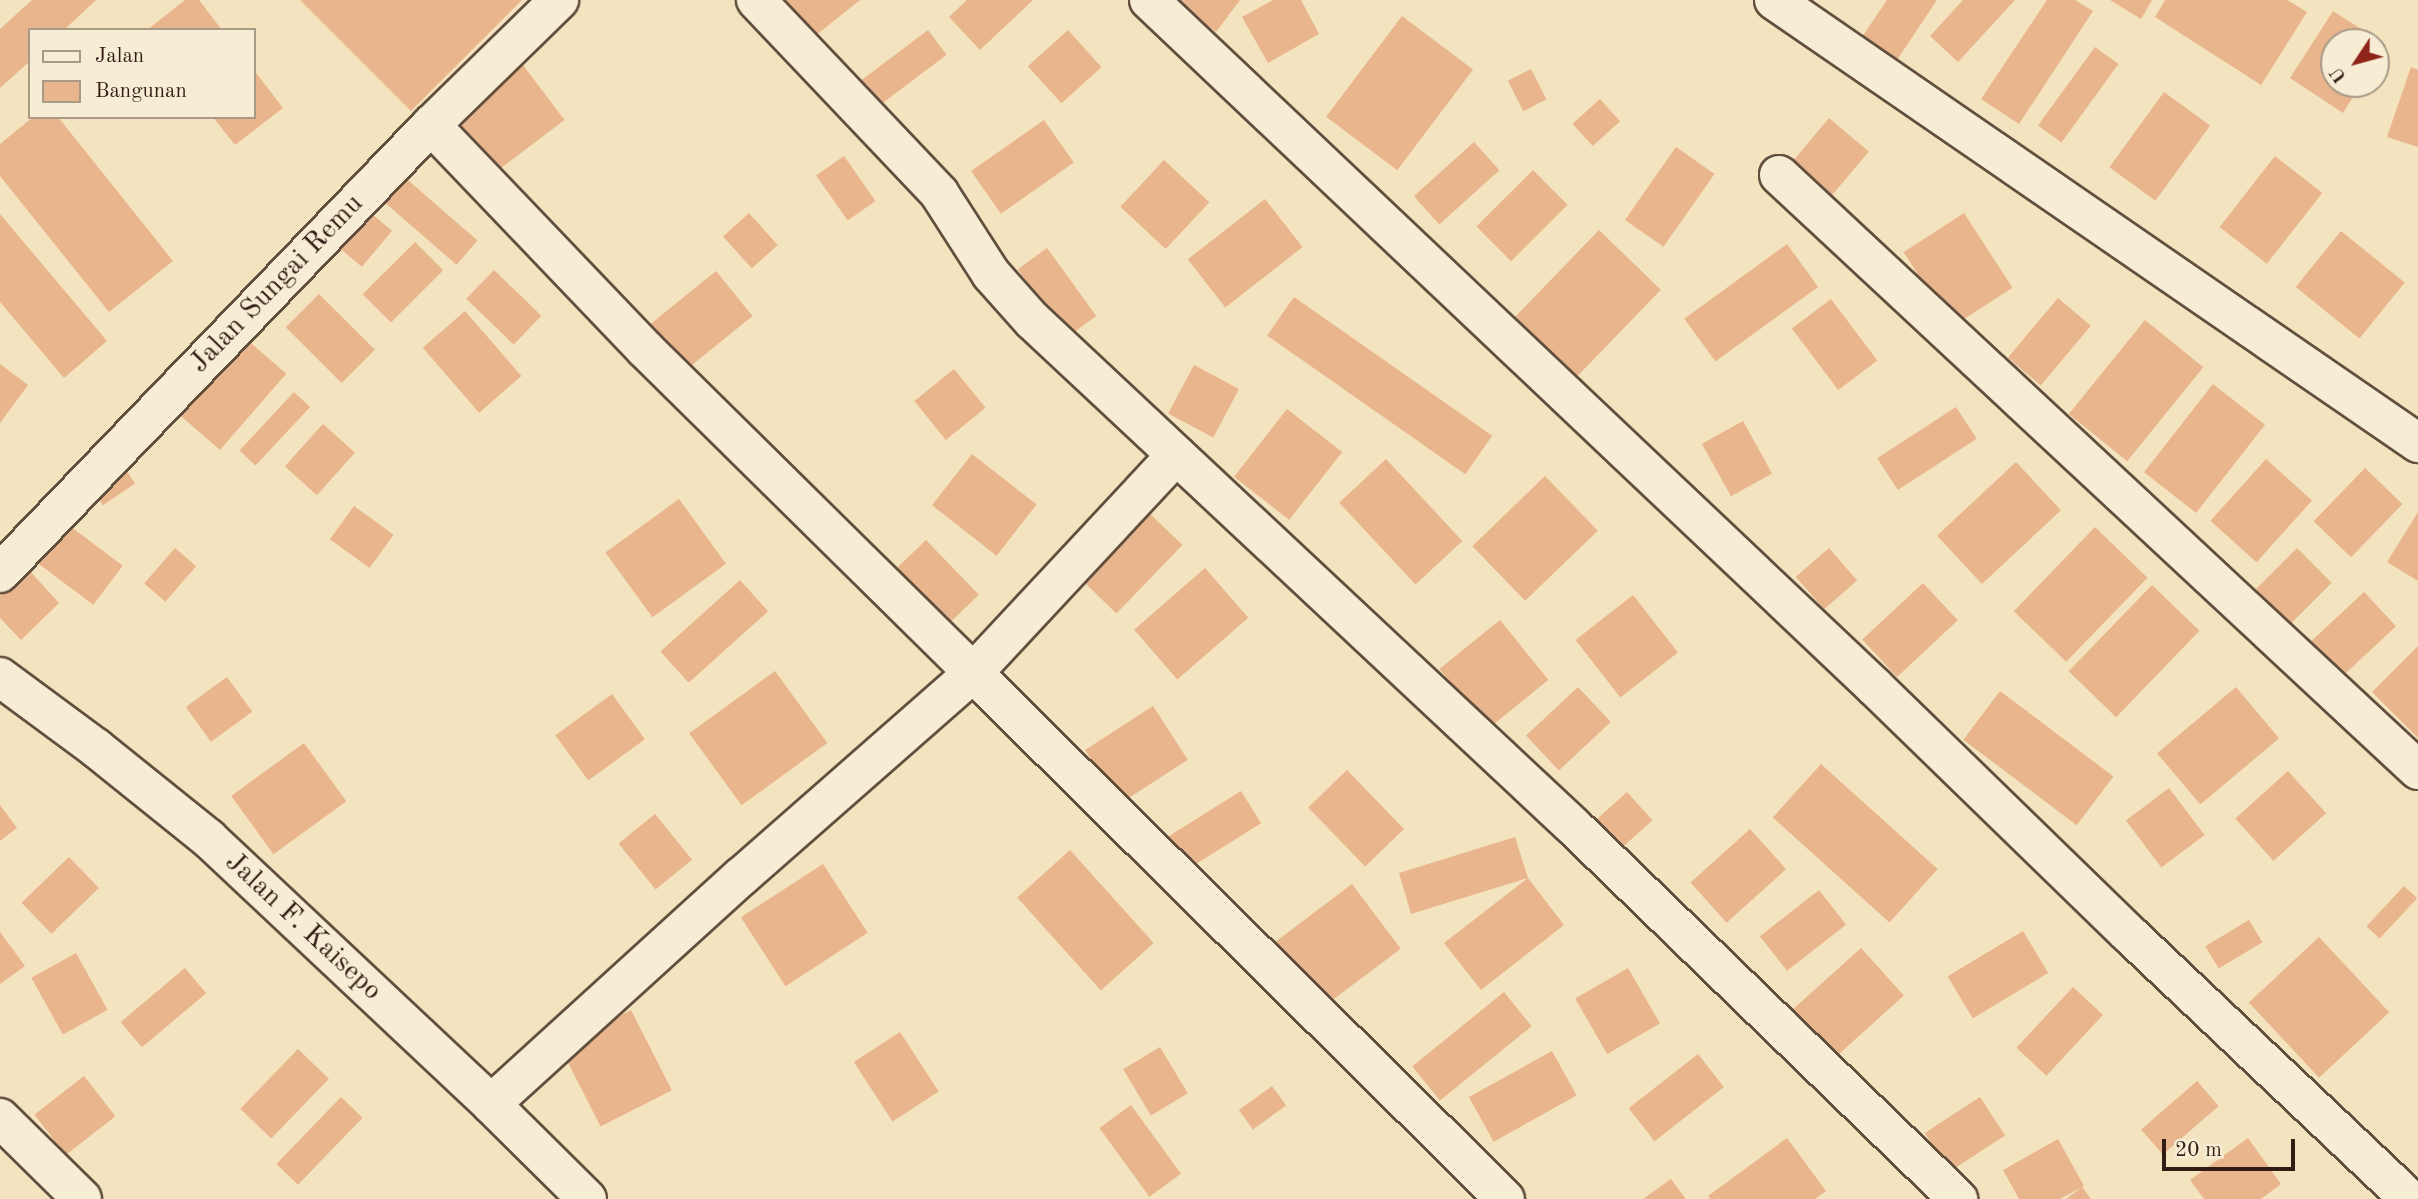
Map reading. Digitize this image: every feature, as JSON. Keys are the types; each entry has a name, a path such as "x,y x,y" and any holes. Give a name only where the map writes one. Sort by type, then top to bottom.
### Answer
{"street":[{"name":"Jalan Sungai Remu","path":"0,573 430,125 559,0"},
{"path":"756,0 939,193 991,274 1032,320 1574,827 1958,1199"},
{"path":"1149,0 1825,639 2128,933 2409,1199"},
{"path":"1774,0 2418,443"},
{"path":"430,125 645,349 1505,1199"},
{"path":"1779,175 1886,271 2163,535 2418,770"},
{"path":"491,1104 741,876 973,673 1176,455"},
{"name":"Jalan F. Kaisepo","path":"0,677 96,748 208,838 491,1104 587,1199"},
{"path":"0,1118 82,1199"}],"building":[{"path":"32,0 96,0 66,28 28,28 28,63 0,88 0,29"},
{"path":"185,0 199,0 220,28 150,28"},
{"path":"300,0 522,0 411,111"},
{"path":"786,0 860,0 815,36"},
{"path":"967,0 1033,0 980,50 949,17"},
{"path":"1174,0 1240,0 1216,32"},
{"path":"1273,0 1301,0 1319,34 1268,63 1242,17"},
{"path":"1887,0 1937,0 1893,66 1858,43"},
{"path":"1963,0 2015,0 1958,62 1930,36"},
{"path":"2047,0 2075,0 2093,11 2019,124 1981,99"},
{"path":"2110,0 2152,0 2141,19"},
{"path":"2165,0 2287,0 2307,12 2261,85 2155,17"},
{"path":"2333,11 2360,28 2322,28"},
{"path":"1402,16 1473,70 1397,170 1326,117"},
{"path":"928,30 947,55 878,107 859,82"},
{"path":"1068,30 1101,67 1061,103 1028,66"},
{"path":"2320,31 2320,98 2290,78"},
{"path":"2095,47 2118,64 2061,143 2038,125"},
{"path":"523,65 565,120 490,176 449,121"},
{"path":"2411,67 2418,70 2418,147 2387,137"},
{"path":"1531,69 1546,99 1523,111 1508,81"},
{"path":"256,73 283,108 235,145 215,119 256,119"},
{"path":"2164,92 2210,126 2155,201 2109,167"},
{"path":"2320,98 2352,98 2343,113"},
{"path":"1600,99 1620,121 1593,146 1573,124"},
{"path":"1829,118 1869,151 1832,196 1792,162"},
{"path":"31,119 60,119 173,261 109,312 0,176 0,144"},
{"path":"1044,120 1074,163 1001,214 971,171"},
{"path":"1474,142 1499,170 1439,224 1414,196"},
{"path":"1676,147 1715,174 1663,247 1625,220"},
{"path":"844,156 876,201 848,221 816,176"},
{"path":"2275,156 2322,193 2267,264 2220,227"},
{"path":"1164,160 1209,202 1166,249 1120,207"},
{"path":"1533,170 1568,205 1511,261 1476,227"},
{"path":"402,175 477,241 456,265 381,199"},
{"path":"1265,199 1303,247 1225,307 1188,259"},
{"path":"366,209 392,231 362,267 336,245"},
{"path":"749,213 778,245 752,268 723,236"},
{"path":"1964,213 2012,288 1952,327 1904,252"},
{"path":"0,214 107,341 64,378 0,302"},
{"path":"1599,230 1661,290 1576,378 1514,318"},
{"path":"2341,231 2405,283 2359,339 2296,287"},
{"path":"415,242 443,270 391,323 363,294"},
{"path":"1787,244 1818,287 1715,362 1684,319"},
{"path":"1047,248 1096,316 1067,337 1018,269"},
{"path":"494,270 541,316 514,345 466,299"},
{"path":"716,271 753,316 682,373 645,328"},
{"path":"319,294 375,350 342,383 286,327"},
{"path":"1294,297 1492,436 1465,474 1267,336"},
{"path":"2058,298 2091,326 2041,385 2008,358"},
{"path":"1831,299 1877,360 1838,390 1792,328"},
{"path":"465,311 521,376 479,413 423,348"},
{"path":"2145,320 2203,367 2127,461 2069,414"},
{"path":"244,337 286,374 220,450 178,413"},
{"path":"0,364 28,385 0,423"},
{"path":"1194,365 1239,389 1213,438 1168,414"},
{"path":"954,369 985,408 946,440 914,401"},
{"path":"2213,384 2265,425 2196,513 2144,472"},
{"path":"294,392 310,407 256,466 239,451"},
{"path":"1956,407 1977,439 1898,490 1877,458"},
{"path":"1287,409 1342,452 1289,520 1234,477"},
{"path":"1743,421 1772,473 1731,496 1702,444"},
{"path":"323,424 355,453 317,495 285,466"},
{"path":"972,454 1037,504 997,556 932,505"},
{"path":"1386,459 1462,541 1416,585 1339,503"},
{"path":"2266,459 2312,500 2257,562 2210,521"},
{"path":"120,461 135,483 103,505 88,483"},
{"path":"2016,462 2061,510 1982,584 1937,536"},
{"path":"2365,468 2402,504 2351,557 2314,521"},
{"path":"1545,476 1598,531 1525,601 1472,546"},
{"path":"679,499 726,564 652,617 605,552"},
{"path":"354,506 394,535 370,568 330,539"},
{"path":"1145,509 1182,545 1116,613 1079,577"},
{"path":"2418,512 2418,581 2387,562"},
{"path":"62,520 123,566 93,605 33,559"},
{"path":"2095,527 2148,578 2066,662 2014,611"},
{"path":"926,540 979,595 941,631 889,576"},
{"path":"175,548 196,566 165,602 144,583"},
{"path":"1829,548 1857,580 1824,609 1796,577"},
{"path":"2297,548 2332,583 2291,624 2256,589"},
{"path":"1205,568 1248,618 1177,679 1134,630"},
{"path":"28,569 59,603 21,640 0,618 0,596"},
{"path":"740,580 768,611 689,683 660,652"},
{"path":"1923,583 1958,620 1897,677 1862,640"},
{"path":"2152,585 2199,631 2116,717 2069,671"},
{"path":"2364,592 2396,626 2337,682 2305,647"},
{"path":"1633,595 1678,653 1620,697 1575,640"},
{"path":"1500,620 1548,680 1488,729 1439,669"},
{"path":"2418,646 2418,738 2372,692"},
{"path":"775,671 827,743 742,805 689,733"},
{"path":"227,677 252,712 211,742 186,707"},
{"path":"1578,687 1611,722 1559,771 1526,735"},
{"path":"2236,687 2279,738 2200,805 2157,753"},
{"path":"2000,691 2113,776 2077,825 1963,740"},
{"path":"612,694 645,739 588,780 555,735"},
{"path":"1153,706 1188,760 1120,804 1085,750"},
{"path":"304,743 346,801 274,854 231,796"},
{"path":"1821,764 1938,869 1889,923 1773,818"},
{"path":"1347,770 1404,829 1365,866 1308,808"},
{"path":"2288,771 2326,813 2273,861 2235,819"},
{"path":"2169,788 2205,835 2161,868 2126,820"},
{"path":"1241,791 1261,823 1189,868 1169,836"},
{"path":"1627,792 1652,820 1620,850 1594,821"},
{"path":"0,805 17,828 0,841"},
{"path":"655,814 692,860 656,889 618,844"},
{"path":"1750,829 1786,869 1727,923 1691,883"},
{"path":"1515,837 1528,878 1411,914 1399,873"},
{"path":"1070,850 1154,943 1101,990 1017,898"},
{"path":"69,857 99,888 51,934 22,903"},
{"path":"823,864 868,933 785,986 741,917"},
{"path":"1528,878 1564,925 1481,990 1444,943"},
{"path":"1352,884 1401,949 1325,1006 1276,941"},
{"path":"2404,886 2417,898 2380,939 2366,926"},
{"path":"1819,890 1846,925 1787,971 1760,936"},
{"path":"2249,920 2262,942 2219,969 2205,946"},
{"path":"2023,931 2048,973 1973,1018 1948,976"},
{"path":"0,932 25,966 0,984"},
{"path":"2319,937 2389,1012 2319,1078 2249,1002"},
{"path":"1861,948 1904,996 1836,1056 1793,1009"},
{"path":"76,953 108,1010 63,1035 31,978"},
{"path":"185,968 206,993 142,1047 121,1022"},
{"path":"1628,968 1660,1023 1607,1054 1575,999"},
{"path":"2073,987 2103,1015 2046,1076 2016,1048"},
{"path":"1504,992 1532,1026 1440,1100 1412,1066"},
{"path":"631,1010 672,1090 601,1127 560,1046"},
{"path":"900,1032 939,1092 893,1122 854,1062"},
{"path":"1160,1047 1188,1093 1151,1115 1123,1069"},
{"path":"298,1049 329,1079 271,1139 240,1109"},
{"path":"1552,1051 1577,1096 1494,1142 1469,1097"},
{"path":"1698,1054 1724,1087 1655,1141 1629,1108"},
{"path":"84,1076 115,1116 66,1155 34,1115"},
{"path":"2197,1081 2219,1106 2163,1154 2141,1130"},
{"path":"1272,1086 1286,1105 1253,1130 1239,1110"},
{"path":"341,1097 363,1118 298,1185 276,1164"},
{"path":"1980,1097 2005,1136 1950,1172 1925,1133"},
{"path":"1131,1105 1181,1174 1149,1197 1099,1128"},
{"path":"1787,1138 1826,1191 1815,1199 1710,1199 1708,1196"},
{"path":"2248,1138 2281,1184 2261,1199 2204,1199 2190,1180"},
{"path":"2058,1139 2084,1186 2060,1199 2019,1199 2003,1170"},
{"path":"1671,1179 1686,1199 1643,1199"},
{"path":"2082,1187 2091,1199 2066,1199"}]}
